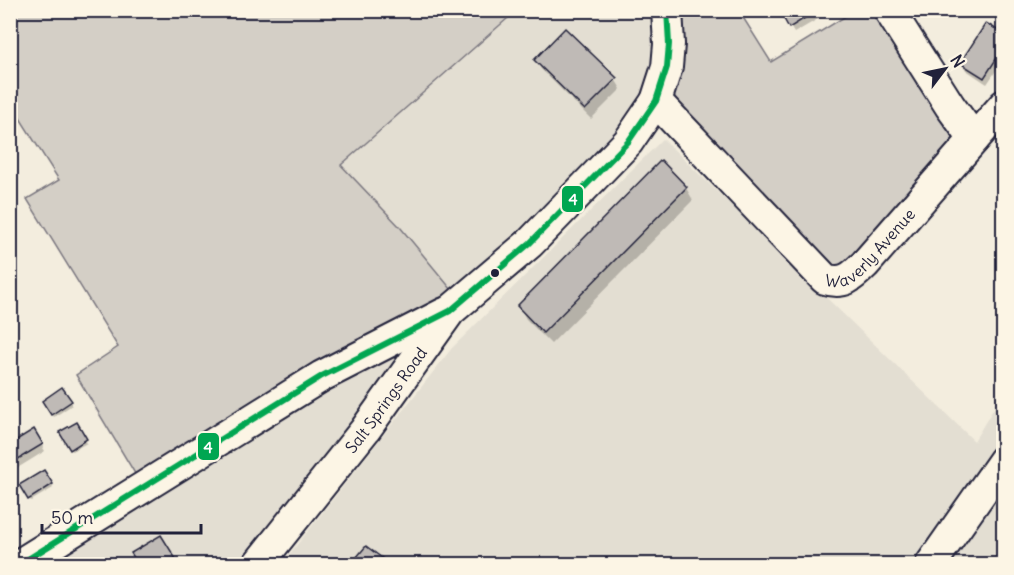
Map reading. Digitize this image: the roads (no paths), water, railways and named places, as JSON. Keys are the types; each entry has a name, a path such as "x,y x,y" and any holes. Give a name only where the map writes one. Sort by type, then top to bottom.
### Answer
{"street":[{"name":"Salt Springs Road","path":"258,564 365,430 450,311 530,243 628,142 656,101 667,67 669,44 667,10"},
{"path":"889,10 950,106 974,139"},
{"name":"Waverly Avenue","path":"656,101 825,279 842,282 865,264 1004,105"},
{"path":"10,556 18,564 322,376 450,311"},
{"path":"931,564 1004,460"}]}
